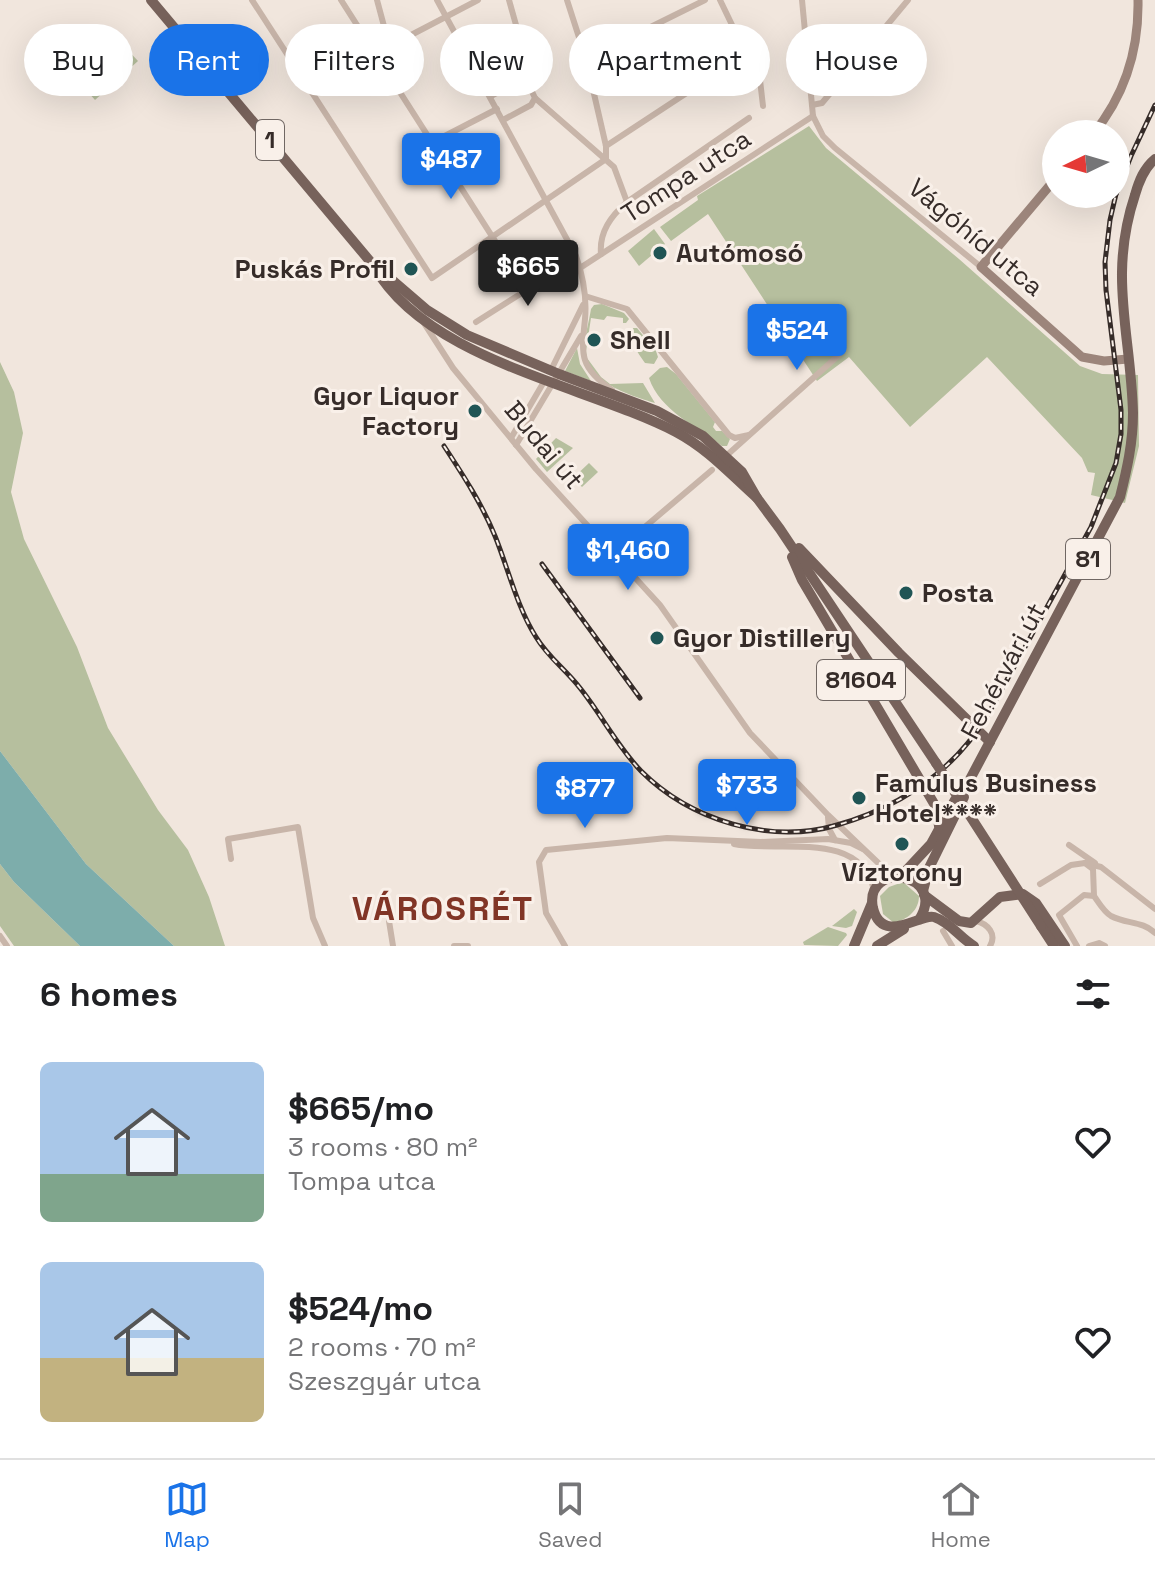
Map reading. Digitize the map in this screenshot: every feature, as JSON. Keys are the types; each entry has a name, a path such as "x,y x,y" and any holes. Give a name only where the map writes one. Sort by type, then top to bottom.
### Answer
{"main road":[{"name":"1","path":"151,0 381,278 420,317 470,347 675,419 719,463"},
{"name":"Fehérvári út","path":"897,876 926,851 968,783 1120,497 1132,445 1133,410 1122,306 1122,257 1125,231 1137,187 1144,171 1155,159"},
{"name":"1","path":"374,266 452,327 699,445 757,498 936,763 1054,946"},
{"path":"780,529 990,742"},
{"name":"81604","path":"780,529 802,580 936,807 938,830"},
{"name":"Fehérvári út","path":"923,894 926,875 962,806 968,783"},
{"path":"854,946 882,882 897,876 912,880 923,894 964,923 976,921 1000,897 1023,894 1036,903 1065,946"},
{"path":"873,898 882,923 895,928 914,923 925,905 923,894"},
{"path":"877,946 925,916 937,918 971,945"}],"street":[{"path":"252,0 432,278 606,159 595,96"},
{"path":"341,0 356,24"},
{"path":"377,0 384,24"},
{"path":"437,0 451,24"},
{"path":"424,29 478,0"},
{"path":"509,0 516,24"},
{"path":"567,0 575,24"},
{"path":"657,24 705,0"},
{"path":"720,0 732,24"},
{"path":"802,0 813,116"},
{"path":"812,105 822,103 908,0"},
{"path":"1104,120 1131,66 1138,31 1138,0"},
{"path":"403,96 527,291"},
{"path":"491,96 580,268 585,299 582,354 591,373 625,399"},
{"path":"606,146 680,96"},
{"path":"762,96 763,106"},
{"path":"503,120 531,105 535,98 614,167 627,202"},
{"path":"433,142 497,109"},
{"name":"Tompa utca","path":"580,268 813,116"},
{"name":"Vágóhíd utca","path":"813,116 823,136 835,148 981,267 1082,357 1104,361 1128,359"},
{"path":"601,254 600,244 613,214 749,118"},
{"path":"981,267 1042,195"},
{"path":"476,322 563,267"},
{"path":"516,445 552,376 585,299"},
{"path":"585,299 627,309 726,432 735,438 749,435"},
{"name":"Budai út","path":"420,317 438,347 516,445 660,605 750,733 828,815 897,876"},
{"path":"511,438 582,333"},
{"path":"613,554 839,355"},
{"path":"828,815 829,829 844,853"},
{"path":"821,848 829,846 839,835 840,825"},
{"path":"231,859 228,839 298,827 313,918 325,946"},
{"path":"820,840 829,829"},
{"path":"565,946 546,913 539,862 546,850 667,838 756,848 821,848 853,857 865,869 873,898"},
{"name":"Budai út","path":"715,841 834,840 866,850"},
{"path":"1069,845 1155,909"},
{"path":"1040,884 1071,865 1085,863 1101,867"},
{"path":"1085,863 1093,869 1094,896 1107,914 1142,925 1155,933"},
{"path":"1077,946 1059,915 1084,895 1094,896"},
{"path":"984,911 992,932 990,946"},
{"path":"389,921 393,946"},
{"path":"976,921 984,923 992,932"},
{"path":"943,931 952,946"},
{"path":"0,936 7,946"},
{"path":"1089,946 1099,943 1105,946"},
{"path":"454,946 468,945"}],"green space":[{"path":"809,126 826,148 1080,366 1102,374 1138,375 1139,446 1125,503 1091,495 1095,473 1088,472 1082,458 987,357 910,427 849,357 817,381 708,214 671,241 660,227 698,200 697,196"},
{"path":"654,229 665,244 639,266 628,251"},
{"path":"602,304 624,313 629,319 623,323 623,318 591,318 587,358 610,384 643,383 655,403 609,385 591,369 586,359 585,338 591,309 594,305"},
{"path":"633,328 637,328 656,351 658,357 654,364 645,363 637,351 632,337"},
{"path":"577,348 580,364 591,381 565,371"},
{"path":"0,362 14,392 23,433 11,492 24,539 77,647 108,728 158,810 188,850 209,897 225,946 174,946 86,864 0,751"},
{"path":"667,367 715,422 713,427 716,431 722,431 730,439 727,446 722,446 670,409 654,390 649,378 660,368"},
{"path":"556,438 573,448 547,472 536,459"},
{"path":"589,463 598,472 582,487 573,478"},
{"path":"0,864 14,882 80,946 14,946 0,926"},
{"path":"903,882 919,896 917,906 904,919 894,923 883,914 880,896 889,887"},
{"path":"854,909 857,912 852,926 832,926"},
{"path":"828,927 846,933 838,946 804,945 803,942"}],"water":[{"path":"0,751 86,864 174,946 80,946 14,882 0,864"}],"railway":[{"path":"1130,159 1155,105"},
{"path":"444,446 490,524 518,600 536,637 580,688 641,771 683,803 707,815 758,830 811,830 860,817 903,798 922,785 972,738 1091,527 1116,463 1121,434 1121,410 1106,290 1105,262 1113,208"},
{"path":"542,564 640,698"}],"place":[{"name":"Autómosó","path":"660,253"},
{"name":"Puskás Profil","path":"411,269"},
{"name":"Shell","path":"594,340"},
{"name":"Gyor Liquor Factory","path":"475,411"},
{"name":"Posta","path":"906,593"},
{"name":"Gyor Distillery","path":"657,638"},
{"name":"Famulus Business Hotel****","path":"859,798"},
{"name":"Víztorony","path":"902,844"}],"district":[{"name":"VÁROSRÉT","path":"443,908"}]}
